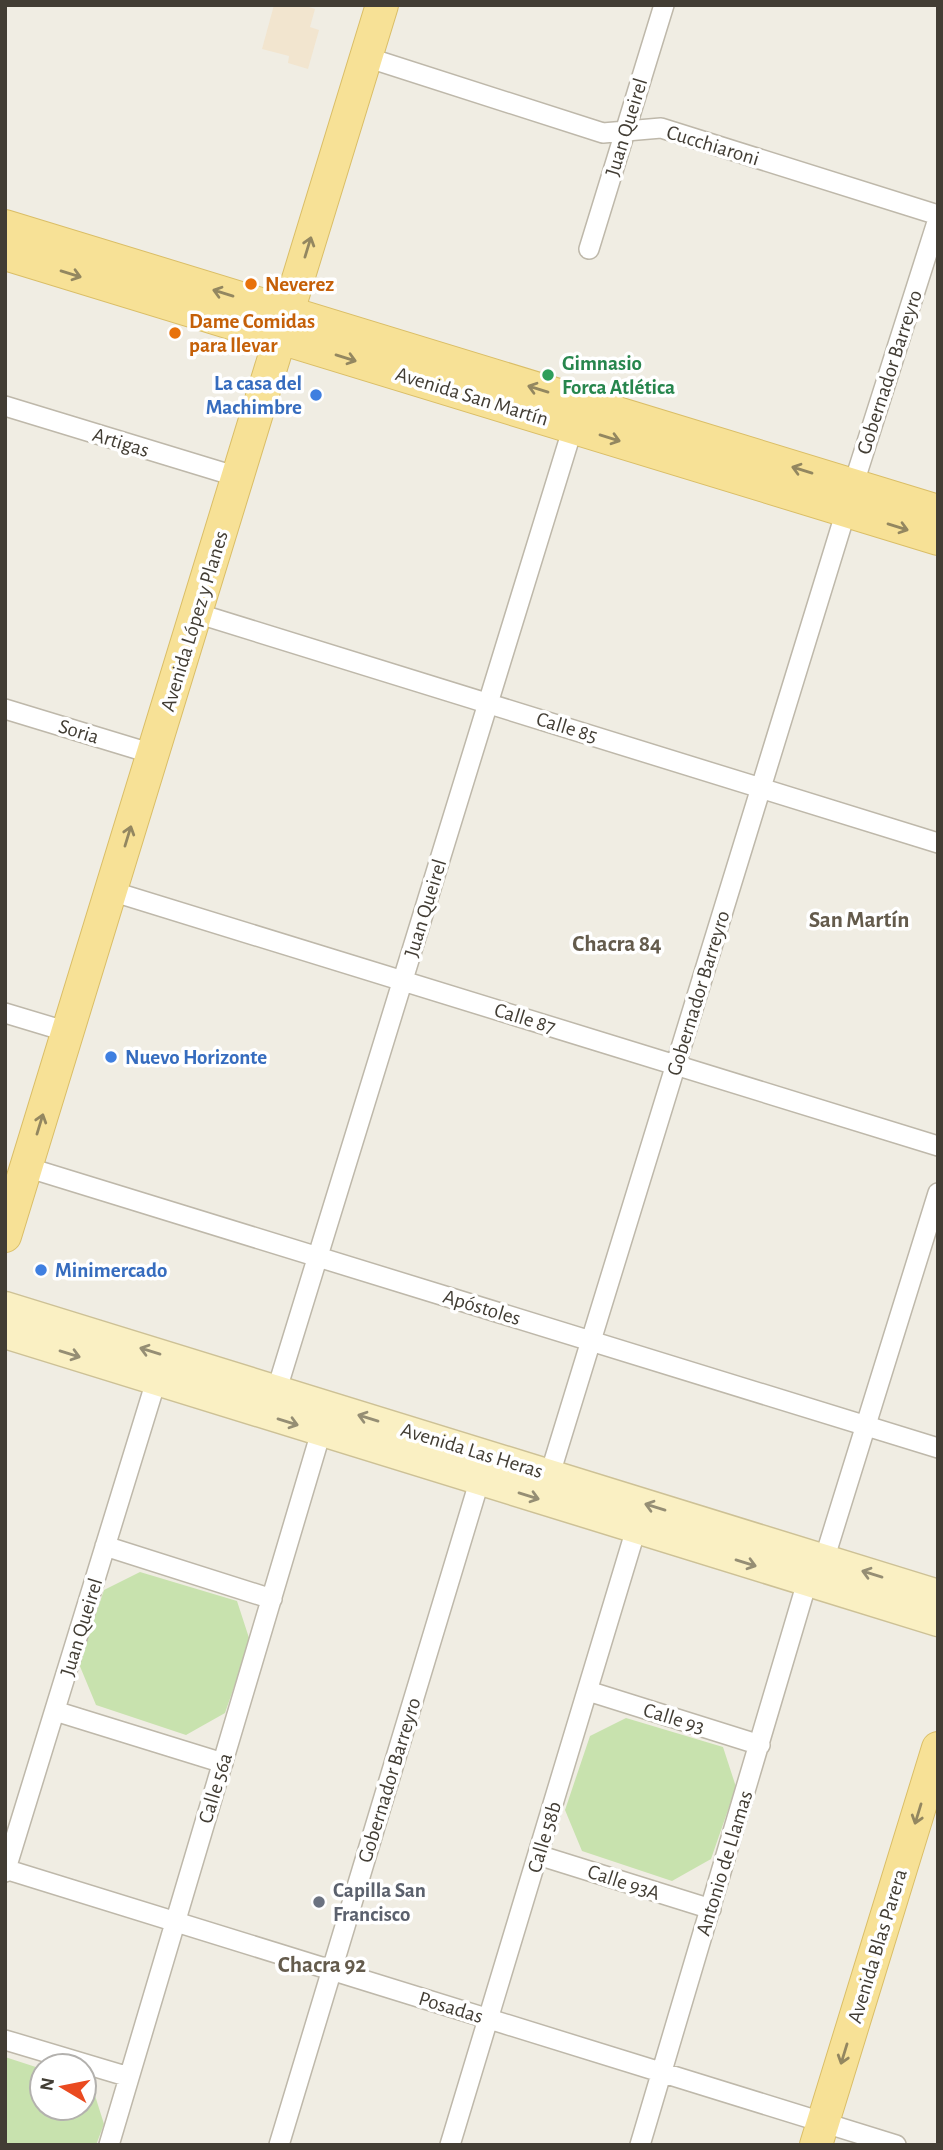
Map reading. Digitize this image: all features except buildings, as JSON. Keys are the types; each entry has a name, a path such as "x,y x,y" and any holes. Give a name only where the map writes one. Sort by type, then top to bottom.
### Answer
{"main road":[{"name":"Avenida López y Planes","path":"5,1236 382,5"},
{"name":"Avenida San Martín","path":"5,226 573,427 850,498 938,511"},
{"name":"Avenida San Martín","path":"5,254 284,325 850,498 938,539"},
{"name":"Avenida Las Heras","path":"5,1306 277,1389 636,1529 816,1571 938,1594"},
{"name":"Avenida Las Heras","path":"5,1334 321,1432 484,1468 550,1474 816,1571 938,1622"},
{"name":"Avenida Blas Parera","path":"819,2134 938,1748"}],"street":[{"name":"Juan Queirel","path":"589,249 664,5"},
{"name":"Cucchiaroni","path":"366,57 603,133 661,128 938,217"},
{"name":"Gobernador Barreyro","path":"550,1474 938,217"},
{"name":"Artigas","path":"5,406 237,477"},
{"name":"Juan Queirel","path":"277,1389 573,427"},
{"name":"Calle 85","path":"196,614 938,843"},
{"name":"Soria","path":"5,709 153,754"},
{"name":"Calle 87","path":"111,891 938,1146"},
{"path":"5,1013 68,1032"},
{"name":"Apóstoles","path":"26,1167 938,1448"},
{"name":"Antonio de Llamas","path":"640,2145 760,1745 866,1427 938,1193"},
{"name":"Juan Queirel","path":"6,1870 156,1381"},
{"name":"Calle 56a","path":"109,2145 321,1432"},
{"name":"Gobernador Barreyro","path":"279,2145 484,1468"},
{"name":"Calle 58b","path":"450,2145 636,1529"},
{"path":"105,1546 272,1599"},
{"name":"Calle 93","path":"588,1691 760,1745"},
{"path":"55,1711 223,1763"},
{"name":"Calle 93A","path":"538,1855 710,1909"},
{"name":"Posadas","path":"6,1870 662,2072 819,2134 896,2145"},
{"path":"5,2040 129,2077"}],"shaded area":[{"path":"274,5 303,5 315,9 310,27 319,30 308,69 288,63 289,56 262,49"}],"green space":[{"path":"140,1572 237,1601 250,1641 225,1713 186,1735 96,1705 79,1664 104,1590"},
{"path":"626,1718 723,1747 736,1787 711,1859 672,1881 582,1851 565,1810 590,1736"},
{"path":"5,2057 28,2064 28,2122 98,2122 98,2105 104,2124 96,2145 5,2145"}],"place":[{"name":"Neverez","path":"251,284"},
{"name":"Dame Comidas para llevar","path":"175,333"},
{"name":"Gimnasio Forca Atlética","path":"548,375"},
{"name":"La casa del Machimbre","path":"316,395"},
{"name":"Nuevo Horizonte","path":"111,1057"},
{"name":"Minimercado","path":"41,1270"},
{"name":"Capilla San Francisco","path":"319,1902"}],"district":[{"name":"San Martín","path":"859,919"},
{"name":"Chacra 84","path":"617,943"},
{"name":"Chacra 92","path":"322,1964"}]}
